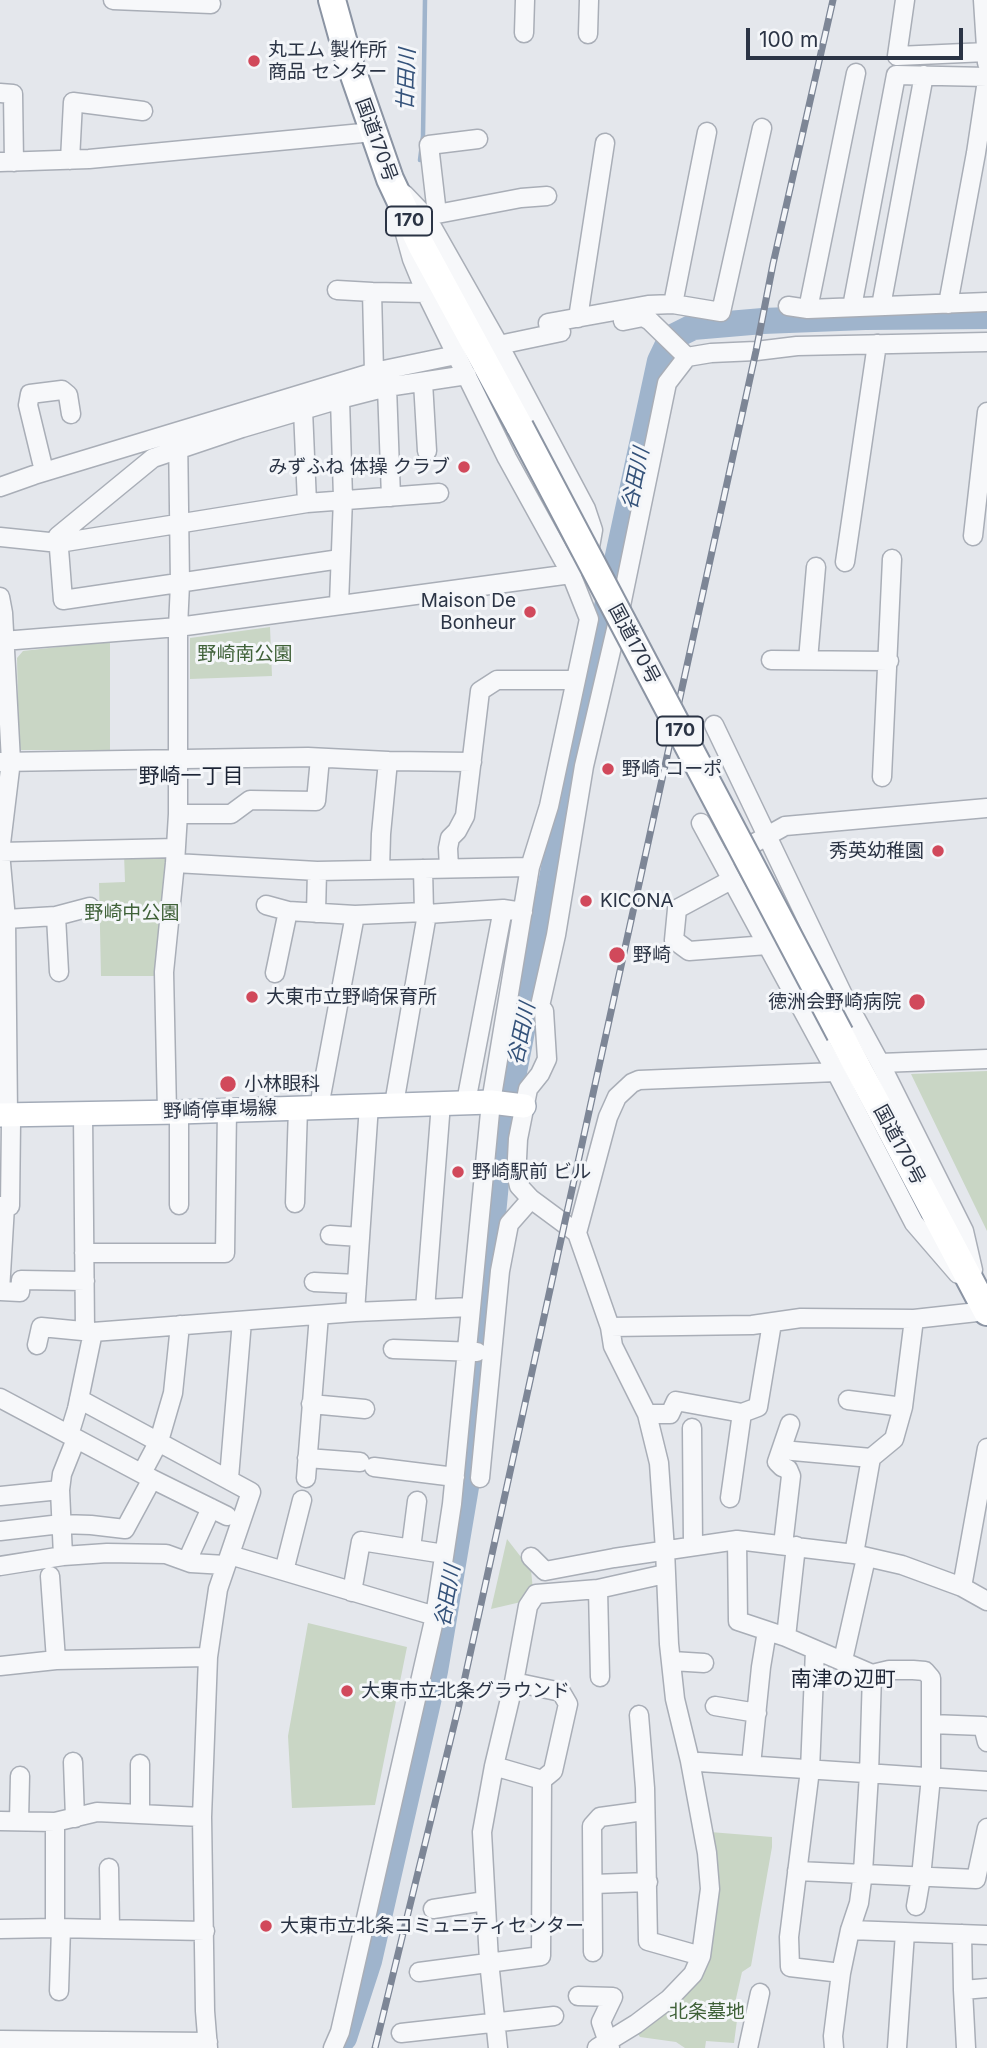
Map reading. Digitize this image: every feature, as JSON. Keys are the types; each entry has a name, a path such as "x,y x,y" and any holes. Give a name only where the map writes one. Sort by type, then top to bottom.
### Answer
{"highway":[{"name":"国道170号","path":"332,0 390,179 421,245 520,427 985,1308"}],"main road":[{"name":"野崎停車場線","path":"4,1115 466,1102 506,1104"}],"street":[{"path":"113,0 211,4"},
{"path":"524,33 525,0"},
{"path":"588,34 589,0"},
{"path":"905,0 897,56 987,52"},
{"path":"983,0 987,64"},
{"path":"808,309 856,73"},
{"path":"852,307 896,75 987,79 981,153 948,304"},
{"path":"881,306 924,75"},
{"path":"0,93 13,94 7,162 70,160 373,132"},
{"path":"70,160 73,102 143,111"},
{"path":"550,334 548,323 648,305 673,304 721,312 762,128"},
{"path":"673,304 707,132"},
{"path":"432,216 429,145 478,139"},
{"path":"579,318 605,143"},
{"path":"3,641 178,627 571,574 590,547 593,530 586,509 432,216 390,179"},
{"path":"333,2048 340,2032 435,1616 452,1504 471,1307 525,1002 523,912 530,867 549,806 589,619 571,574 507,458 426,293 412,259 390,179"},
{"path":"432,216 520,198 547,196"},
{"path":"337,290 426,293"},
{"path":"372,292 374,372"},
{"path":"788,306 808,309 987,302"},
{"path":"499,345 643,317 688,357"},
{"path":"525,1002 556,935 584,766 617,625 667,383 688,357 711,353 797,346 987,342"},
{"path":"845,562 877,344"},
{"path":"340,559 64,600 58,536 153,458 179,441 374,372 456,355"},
{"path":"0,487 44,471 242,428 387,387 467,375"},
{"path":"423,382 427,451"},
{"path":"387,387 391,497"},
{"path":"44,471 28,405 30,394 62,390 68,395 71,414"},
{"path":"339,604 342,500 340,399"},
{"path":"303,410 307,503"},
{"path":"973,536 987,419"},
{"path":"179,441 178,814 164,972 179,1205"},
{"path":"0,537 59,543 307,503 439,493"},
{"path":"882,777 892,559"},
{"path":"808,660 816,567"},
{"path":"0,597 3,612 6,762 0,852 6,919 4,1115 11,1123 10,1206 2,1206 0,1291 20,1292 21,1280 85,1281"},
{"path":"589,619 617,625"},
{"path":"771,660 889,661"},
{"path":"449,868 450,838 465,816 480,691 497,680 576,680"},
{"path":"714,725 844,997 964,1231 985,1308"},
{"path":"6,762 320,758 472,762"},
{"path":"178,814 231,814 250,800 316,801 320,758"},
{"path":"380,870 388,761"},
{"path":"721,861 785,826 987,808"},
{"path":"701,823 836,1072 914,1223 985,1308"},
{"path":"0,852 175,855 317,871 530,867"},
{"path":"394,1104 426,913 423,869"},
{"path":"316,913 317,871"},
{"path":"731,880 677,909 674,940 689,951 767,945"},
{"path":"266,905 288,911 355,915 503,909 523,912"},
{"path":"6,919 55,916 90,906"},
{"path":"466,1102 503,909"},
{"path":"275,973 288,911"},
{"path":"295,1203 309,1107 355,915"},
{"path":"55,916 59,972"},
{"path":"488,995 525,1002 544,1011 547,1059 540,1074 528,1089 506,1104"},
{"path":"880,1063 987,1059"},
{"path":"577,1233 608,1117 617,1097 632,1083 639,1080 836,1072"},
{"path":"425,1309 441,1103"},
{"path":"506,1104 518,1139 516,1173 519,1186 531,1199 577,1233 610,1327 613,1346 647,1415 659,1463 676,1699 707,1853 710,1889 701,1956 693,1974 669,1999 605,2046 601,2022 612,1997 578,1996"},
{"path":"355,1312 369,1105"},
{"path":"84,1253 225,1253 227,1110"},
{"path":"63,1556 60,1490 73,1437 89,1331 84,1253 83,1114"},
{"path":"480,1478 500,1271 509,1224 531,1199"},
{"path":"330,1235 360,1237"},
{"path":"314,1282 357,1284"},
{"path":"37,1345 41,1327 89,1331 355,1312 471,1307"},
{"path":"610,1327 772,1323 800,1318 914,1319 985,1308"},
{"path":"306,1478 319,1315"},
{"path":"843,1660 860,1556 871,1458 894,1439 903,1407 914,1319"},
{"path":"229,1478 242,1321"},
{"path":"647,1415 670,1414 676,1401 742,1413 758,1407 772,1323"},
{"path":"0,1531 61,1524 125,1529 147,1476 173,1393 180,1325"},
{"path":"393,1349 492,1352"},
{"path":"0,1398 219,1512 187,1561"},
{"path":"0,2040 43,2044 208,2045 205,2011 202,1817 208,1657 218,1589 251,1492 79,1399"},
{"path":"848,1400 903,1407"},
{"path":"312,1404 365,1409"},
{"path":"730,1498 742,1413"},
{"path":"786,1637 791,1476 788,1469 777,1462 790,1424"},
{"path":"692,1428 693,1545"},
{"path":"962,1587 987,1448"},
{"path":"782,1450 871,1458"},
{"path":"307,1458 455,1477"},
{"path":"659,1463 691,1461"},
{"path":"0,1496 60,1490"},
{"path":"284,1571 302,1500"},
{"path":"411,1548 416,1501"},
{"path":"531,1557 545,1571 737,1539 860,1556 902,1565 962,1587 987,1601"},
{"path":"737,1539 738,1621 843,1660 858,1670 872,1674 889,1670 925,1671 931,1678 930,1777 916,1906"},
{"path":"352,1592 360,1541 438,1553"},
{"path":"0,1566 63,1556 107,1553 166,1554 187,1561 228,1560 284,1571 435,1616"},
{"path":"614,1558 619,1584"},
{"path":"498,2048 489,1961 482,1832 528,1606 536,1594 598,1590 665,1574"},
{"path":"50,1576 56,1660"},
{"path":"598,1590 600,1677"},
{"path":"751,1766 767,1631"},
{"path":"815,1650 810,1770 789,1937 790,1967 841,1973"},
{"path":"0,1666 56,1660 208,1657"},
{"path":"672,1661 704,1663"},
{"path":"834,2048 833,2036 841,1973 859,1903 863,1872 872,1674"},
{"path":"419,1972 541,1956 542,1780 552,1771 568,1704 561,1692 514,1682"},
{"path":"715,1706 757,1713"},
{"path":"639,1715 645,1788 648,1941 701,1956"},
{"path":"931,1724 983,1726 987,1742"},
{"path":"73,1762 75,1818"},
{"path":"699,1762 987,1781"},
{"path":"139,1814 140,1764"},
{"path":"494,1766 542,1780"},
{"path":"19,1821 20,1776"},
{"path":"593,1952 592,1826 600,1817 644,1811"},
{"path":"0,1821 55,1822 97,1812 202,1817"},
{"path":"55,1822 59,1991"},
{"path":"797,1871 976,1879 987,1828"},
{"path":"109,1868 110,1929"},
{"path":"594,1884 648,1882"},
{"path":"433,1909 485,1901"},
{"path":"0,1929 205,1931"},
{"path":"850,1930 987,1935"},
{"path":"897,2048 905,1933"},
{"path":"962,1934 966,2048"},
{"path":"963,1990 987,1988"},
{"path":"748,2048 760,1993"},
{"path":"401,2033 554,2015"}],"green space":[{"name":"野崎南公園","path":"270,627 272,676 190,679 190,638"},
{"path":"110,641 110,750 19,750 17,658 23,651"},
{"name":"野崎中公園","path":"124,854 168,858 158,976 101,976 99,883 125,882"},
{"path":"987,1071 987,1231 911,1074"},
{"path":"507,1539 531,1570 533,1590 521,1602 491,1609"},
{"name":"大東市立北条グラウンド","path":"308,1623 407,1647 375,1805 292,1808 288,1736"},
{"name":"北条墓地","path":"710,1832 772,1837 772,1847 751,1966 742,1972 735,2003 739,2005 734,2043 706,2041 705,2048 685,2048 676,2042 640,2037 638,2034 690,1988"}],"waterway":[{"name":"廿田川","path":"420,160 423,136 425,0"},
{"name":"谷田川","path":"344,2038 369,1961 435,1671 468,1475 496,1183 505,1118 586,704 660,361 671,338 693,327 865,317 987,316"}],"railway":[{"path":"375,2048 458,1709 833,0"}],"place":[{"name":"丸エム 製作所 商品 センター","path":"254,61"},
{"name":"みずふね 体操 クラブ","path":"464,467"},
{"name":"Maison De Bonheur","path":"530,612"},
{"name":"野崎 コーポ","path":"608,769"},
{"name":"秀英幼稚園","path":"938,851"},
{"name":"KICONA","path":"586,901"},
{"name":"野崎","path":"617,955"},
{"name":"大東市立野崎保育所","path":"252,997"},
{"name":"徳洲会野崎病院","path":"917,1002"},
{"name":"小林眼科","path":"228,1084"},
{"name":"野崎駅前 ビル","path":"458,1172"},
{"name":"大東市立北条グラウンド","path":"347,1691"},
{"name":"大東市立北条コミュニティセンター","path":"266,1926"}],"district":[{"name":"野崎一丁目","path":"191,777"},
{"name":"南津の辺町","path":"843,1680"}]}
